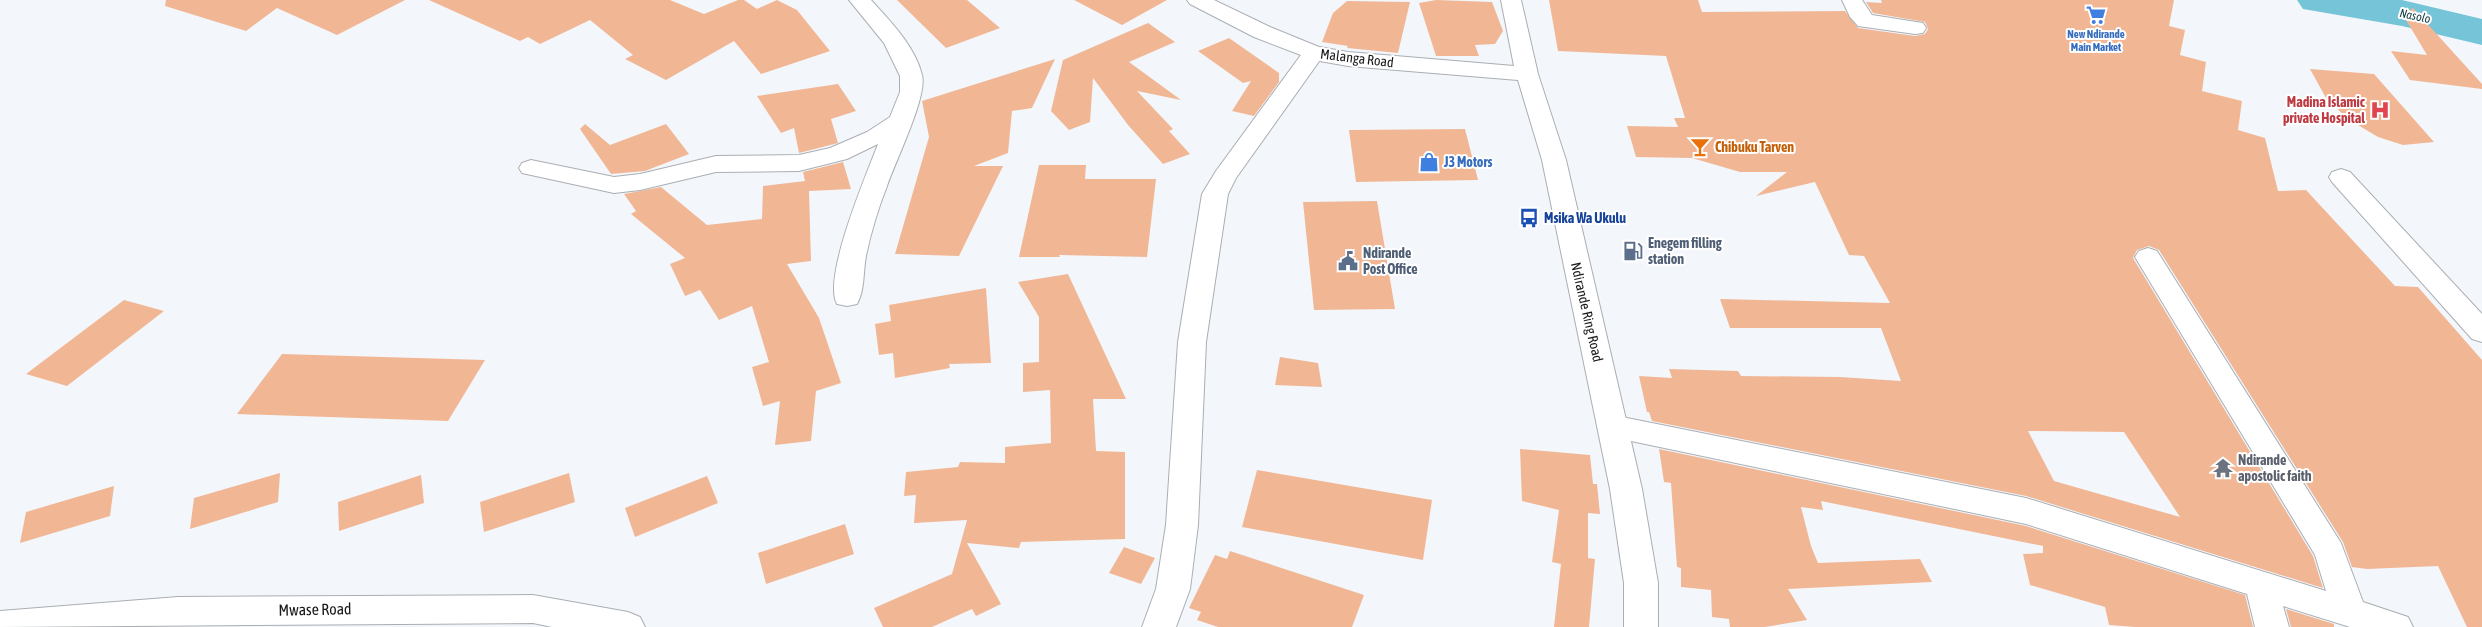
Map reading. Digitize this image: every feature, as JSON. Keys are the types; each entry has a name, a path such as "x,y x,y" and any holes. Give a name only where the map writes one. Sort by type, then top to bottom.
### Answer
{"street":[{"path":"847,297 853,251 862,214 912,85 904,54 885,28 859,0"},
{"name":"Malanga Road","path":"1197,0 1262,32 1314,52 1348,59 1527,74"},
{"name":"Ndirande Ring Road","path":"1511,0 1527,74 1554,160 1626,489 1640,584 1641,627"},
{"path":"1852,0 1861,17 1866,21 1915,28"},
{"path":"1159,627 1173,589 1182,525 1192,342 1215,194 1225,176 1314,52"},
{"path":"531,168 614,185 640,182 716,164 799,163 838,154 874,137 899,122"},
{"path":"2341,177 2482,332"},
{"path":"2148,257 2330,552 2349,610"},
{"path":"1612,426 2026,511 2349,610 2396,627"},
{"path":"2261,583 2272,627"},
{"name":"Mwase Road","path":"0,626 178,611 532,609 628,627"}],"building":[{"path":"166,0 405,0 337,35 277,8 246,31 165,6"},
{"path":"429,0 670,0 704,14 738,0 744,0 757,9 777,0 797,10 830,51 761,74 734,41 666,80 625,59 633,55 590,20 540,44 528,37 520,41"},
{"path":"897,0 967,0 1000,28 946,48"},
{"path":"1074,0 1167,0 1122,25"},
{"path":"1436,0 1492,2 1503,31 1495,44 1475,45 1479,56 1436,56 1419,3"},
{"path":"1549,0 1698,0 1702,12 1845,11 1858,28 1915,36 1925,34 1928,29 1925,22 1873,13 1866,2 1882,3 1881,0 2174,0 2169,26 2185,30 2180,55 2206,62 2202,91 2242,101 2238,130 2265,138 2278,191 2306,190 2395,286 2418,287 2482,360 2482,627 2467,627 2438,566 2367,569 2352,567 2343,542 2159,250 2149,246 2137,250 2133,258 2313,556 2323,588 2026,496 1652,421 1649,412 1647,412 1639,376 1672,378 1669,369 1738,371 1741,376 1840,377 1901,381 1881,328 1730,328 1720,299 1890,303 1864,256 1849,255 1815,182 1756,196 1787,172 1740,172 1692,158 1636,157 1627,126 1678,127 1674,118 1685,118 1666,56 1558,51","holes":["2028,431 2124,432 2180,517 2054,481"]},
{"path":"1347,1 1410,2 1398,53 1347,48 1348,46 1322,42 1333,13"},
{"path":"2413,8 2482,84 2482,89 2410,80 2391,51 2427,55 2403,15"},
{"path":"1148,23 1175,42 1129,62 1181,100 1137,91 1173,129 1169,131 1190,154 1163,164 1128,125 1093,78 1090,122 1069,130 1051,111 1063,60"},
{"path":"1229,38 1279,73 1279,82 1254,116 1232,111 1251,81 1243,83 1198,51"},
{"path":"1055,59 1032,108 1012,111 1008,153 974,166 1003,166 959,256 895,254 929,137 922,101"},
{"path":"2310,69 2374,74 2434,142 2403,145 2378,137 2348,119 2326,98"},
{"path":"838,84 856,111 831,119 838,143 799,153 794,128 781,133 757,96"},
{"path":"585,124 610,145 666,124 689,154 645,171 611,174 580,129"},
{"path":"1465,129 1478,180 1356,182 1349,130"},
{"path":"843,162 851,189 809,191 811,261 787,264 819,318 841,383 816,391 811,441 775,445 780,401 763,406 752,367 769,362 752,306 719,320 700,290 685,296 670,264 685,258 631,214 636,211 624,194 661,187 707,225 762,219 763,186 805,181 803,172"},
{"path":"1039,165 1086,165 1085,179 1156,179 1147,257 1059,255 1060,257 1019,257"},
{"name":"Ndirande Post Office","path":"1377,201 1395,309 1314,310 1303,202"},
{"path":"1068,274 1126,399 1093,399 1096,451 1125,452 1125,539 1021,542 1019,548 967,543 1001,604 976,616 972,609 932,627 883,627 874,608 952,574 967,520 914,523 916,495 904,496 906,472 958,467 960,462 1005,463 1005,447 1051,443 1050,390 1023,392 1023,363 1039,362 1039,317 1018,282"},
{"path":"986,288 991,363 949,364 950,368 895,378 893,353 879,355 875,324 891,321 889,305"},
{"path":"124,300 164,311 67,386 26,374"},
{"path":"282,354 485,360 448,421 237,414"},
{"path":"1280,357 1318,363 1322,387 1275,385"},
{"path":"1520,449 1590,455 1593,484 1597,484 1600,514 1588,513 1588,558 1595,559 1589,627 1554,627 1561,564 1552,562 1559,510 1522,501"},
{"path":"1659,449 2026,526 2245,595 2253,627 2135,627 2109,625 2105,607 2030,585 2023,554 2043,553 2043,546 1821,501 1823,510 1801,507 1811,546 1818,563 1920,559 1932,582 1788,589 1807,620 1765,627 1730,627 1729,619 1712,617 1711,590 1681,587 1681,568 1677,567 1671,483 1664,482"},
{"path":"1257,470 1432,500 1423,560 1242,527"},
{"path":"280,473 278,502 190,529 194,498"},
{"path":"569,473 575,502 484,532 480,502"},
{"path":"421,475 424,503 339,531 338,502"},
{"path":"707,476 718,503 635,537 625,508"},
{"path":"114,486 110,516 20,543 26,512"},
{"path":"845,524 854,554 766,584 758,553"},
{"path":"1124,547 1155,558 1141,584 1109,573"},
{"path":"1230,551 1364,595 1352,627 1218,627 1197,620 1201,612 1189,608 1215,555 1227,559"},
{"path":"2286,609 2334,624 2334,627 2291,627"}],"waterway":[{"name":"Nasolo","path":"2318,0 2402,13 2482,32"}],"place":[{"name":"New Ndirande Main Market","path":"2096,15"},
{"name":"Madina Islamic private Hospital","path":"2380,110"},
{"name":"Chibuku Tarven","path":"1700,147"},
{"name":"J3 Motors","path":"1429,162"},
{"name":"Msika Wa Ukulu","path":"1529,218"},
{"name":"Enegem filling station","path":"1633,251"},
{"name":"Ndirande Post Office","path":"1348,261"},
{"name":"Ndirande apostolic faith","path":"2223,468"}]}
